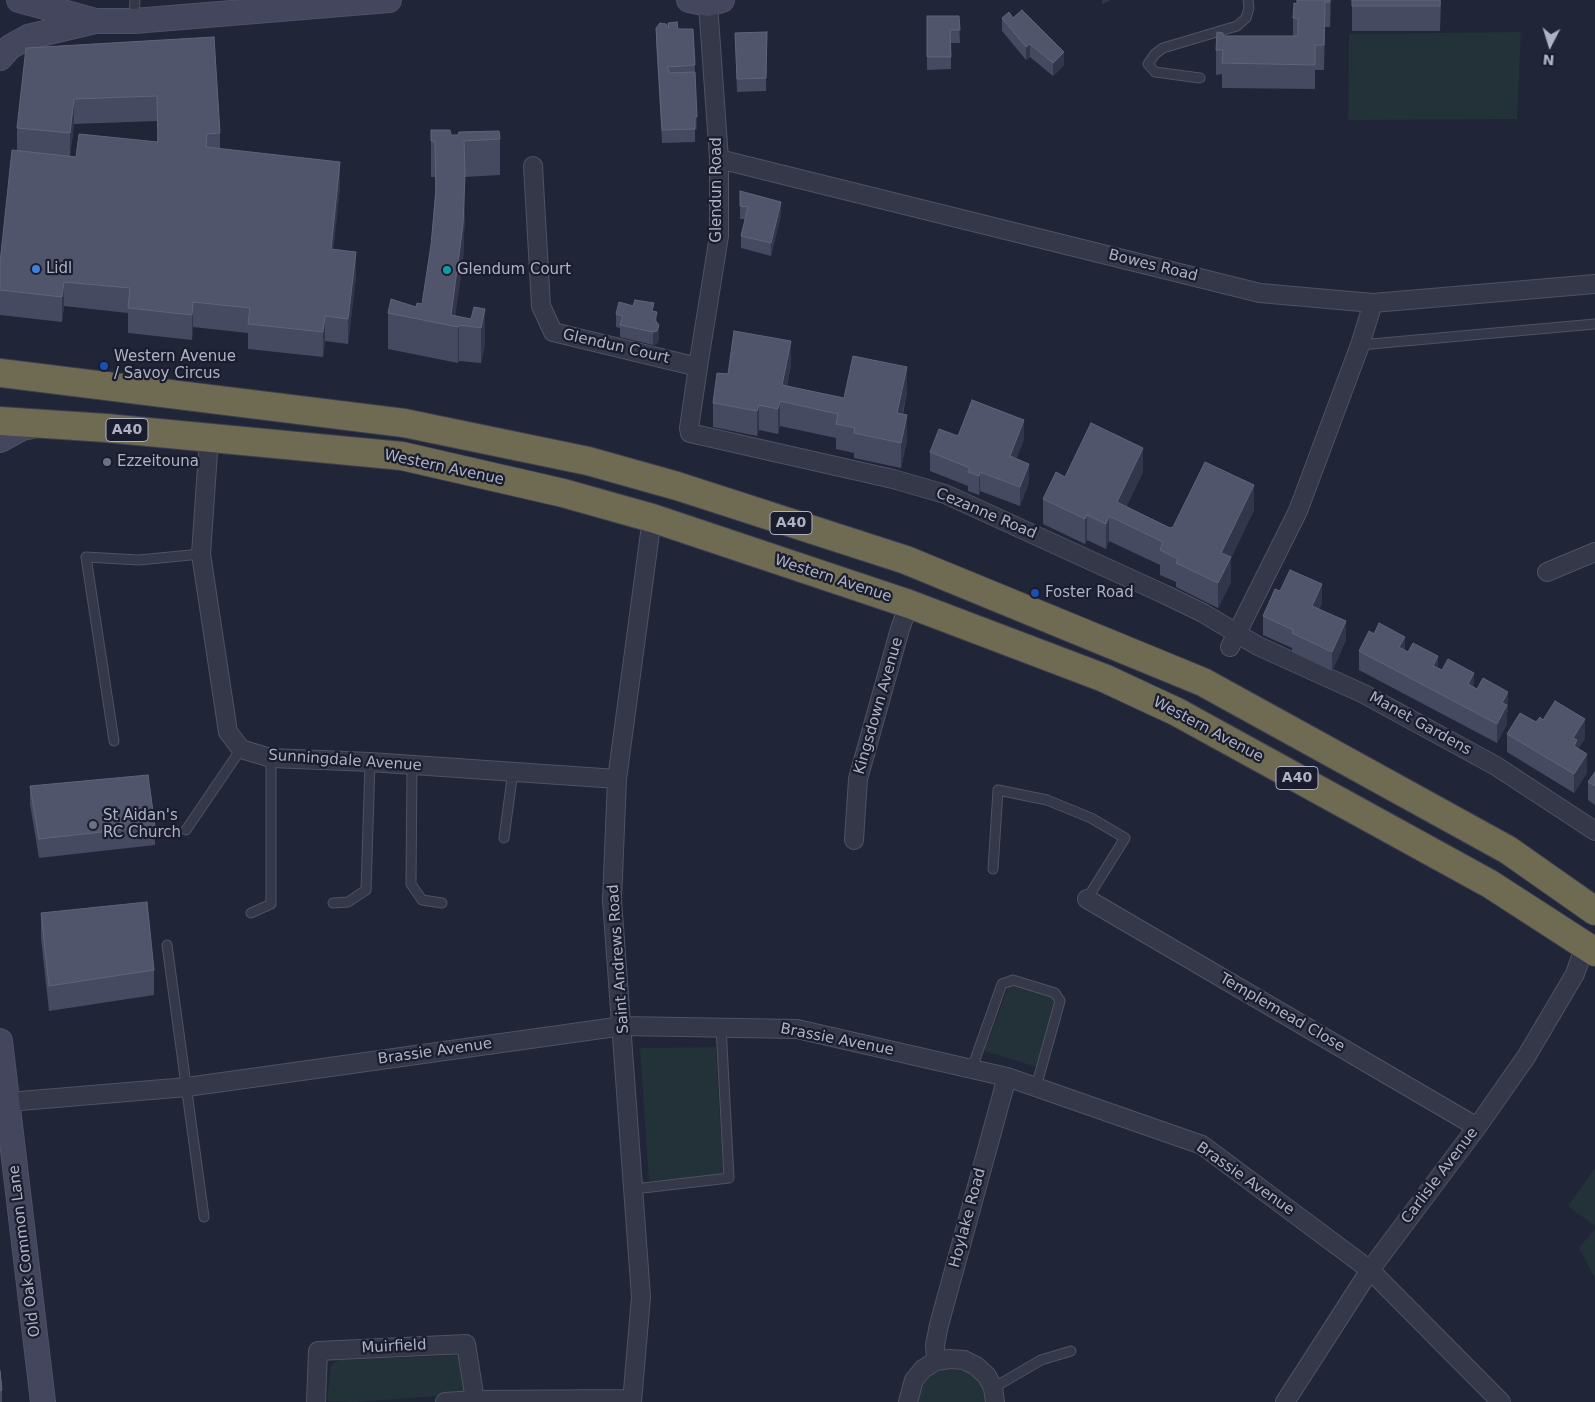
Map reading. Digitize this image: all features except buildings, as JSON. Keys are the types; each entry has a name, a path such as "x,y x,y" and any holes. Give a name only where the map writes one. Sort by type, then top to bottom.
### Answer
{"highway":[{"name":"A40","path":"6,370 404,423 588,461 677,486 906,560 1203,682 1508,850 1595,911"},
{"name":"Western Avenue","path":"0,421 402,456 563,493 652,518 909,604 1104,678 1177,712 1490,884 1590,949"}],"street":[{"path":"19,0 95,21"},
{"path":"0,58 10,47 28,37 135,10 388,0"},
{"name":"Glendun Road","path":"690,433 689,428 698,367 720,236 719,159 706,1"},
{"name":"Bowes Road","path":"719,159 1260,293 1373,303 1595,284"},
{"name":"Glendun Court","path":"533,166 541,306 553,332 698,367"},
{"path":"1233,640 1298,511 1360,345 1373,303"},
{"path":"0,440 22,428 44,424"},
{"name":"Cezanne Road","path":"690,433 893,479 945,494 1203,613 1233,640"},
{"path":"209,438 201,554 228,732 241,749"},
{"name":"Saint Andrews Road","path":"632,1401 641,1297 623,1026 612,900 618,778 652,518"},
{"path":"1548,572 1595,552"},
{"name":"Kingsdown Avenue","path":"854,840 858,779 897,638 909,604"},
{"name":"Manet Gardens","path":"1233,640 1364,694 1515,777 1595,830"},
{"name":"Sunningdale Avenue","path":"241,749 271,758 370,762 618,778"},
{"name":"Templemead Close","path":"1087,899 1477,1127"},
{"name":"Carlisle Avenue","path":"1285,1402 1370,1270 1477,1127 1526,1057 1590,949"},
{"name":"Brassie Avenue","path":"8,1102 187,1087 623,1026 721,1026 796,1029 1007,1076 1202,1145 1370,1270 1501,1402"},
{"name":"Old Oak Common Lane","path":"0,1041 8,1102 8,1174 43,1402"},
{"name":"Hoylake Road","path":"936,1361 935,1345 939,1325 1007,1076"},
{"name":"Muirfield","path":"316,1402 318,1351 466,1344 475,1400"},
{"path":"908,1402 914,1380 923,1369 936,1361 950,1359 964,1360 982,1371 994,1395"},
{"path":"445,1402 475,1400 632,1401"}],"lane":[{"path":"1200,78 1155,72 1148,64 1155,54 1163,48 1237,26 1246,18 1249,8 1248,0"},
{"path":"1360,345 1595,324"},
{"path":"114,741 86,557 139,560 201,554"},
{"path":"186,830 241,749"},
{"path":"251,912 270,904 271,758"},
{"path":"333,903 348,902 366,890 370,762"},
{"path":"412,766 411,884 422,900 442,903"},
{"path":"504,838 513,771"},
{"path":"993,869 998,790 1048,800 1091,818 1125,838 1087,899"},
{"path":"167,944 204,1217"},
{"path":"972,1068 1002,984 1013,980 1021,982 1055,993 1060,1001 1036,1086"},
{"path":"634,1189 729,1178 721,1026"},
{"path":"994,1395 1041,1360 1071,1351"}],"shaded area":[{"path":"1521,32 1517,119 1348,120 1349,34"},
{"path":"1014,983 1053,997 1055,1002 1037,1067 984,1051 1009,985"},
{"path":"716,1047 723,1174 649,1181 640,1048"},
{"path":"1595,1168 1595,1226 1568,1206"},
{"path":"1595,1229 1595,1278 1579,1248"},
{"path":"459,1355 465,1370 468,1394 355,1402 327,1401 331,1365 339,1360"},
{"path":"954,1369 965,1371 975,1377 982,1386 986,1402 918,1402 924,1383 932,1375 942,1370"}],"place":[{"name":"Lidl","path":"36,269"},
{"name":"Glendum Court","path":"447,270"},
{"name":"Western Avenue / Savoy Circus","path":"104,366"},
{"name":"Ezzeitouna","path":"107,462"},
{"name":"Foster Road","path":"1035,593"},
{"name":"St Aidan's RC Church","path":"93,825"}]}
